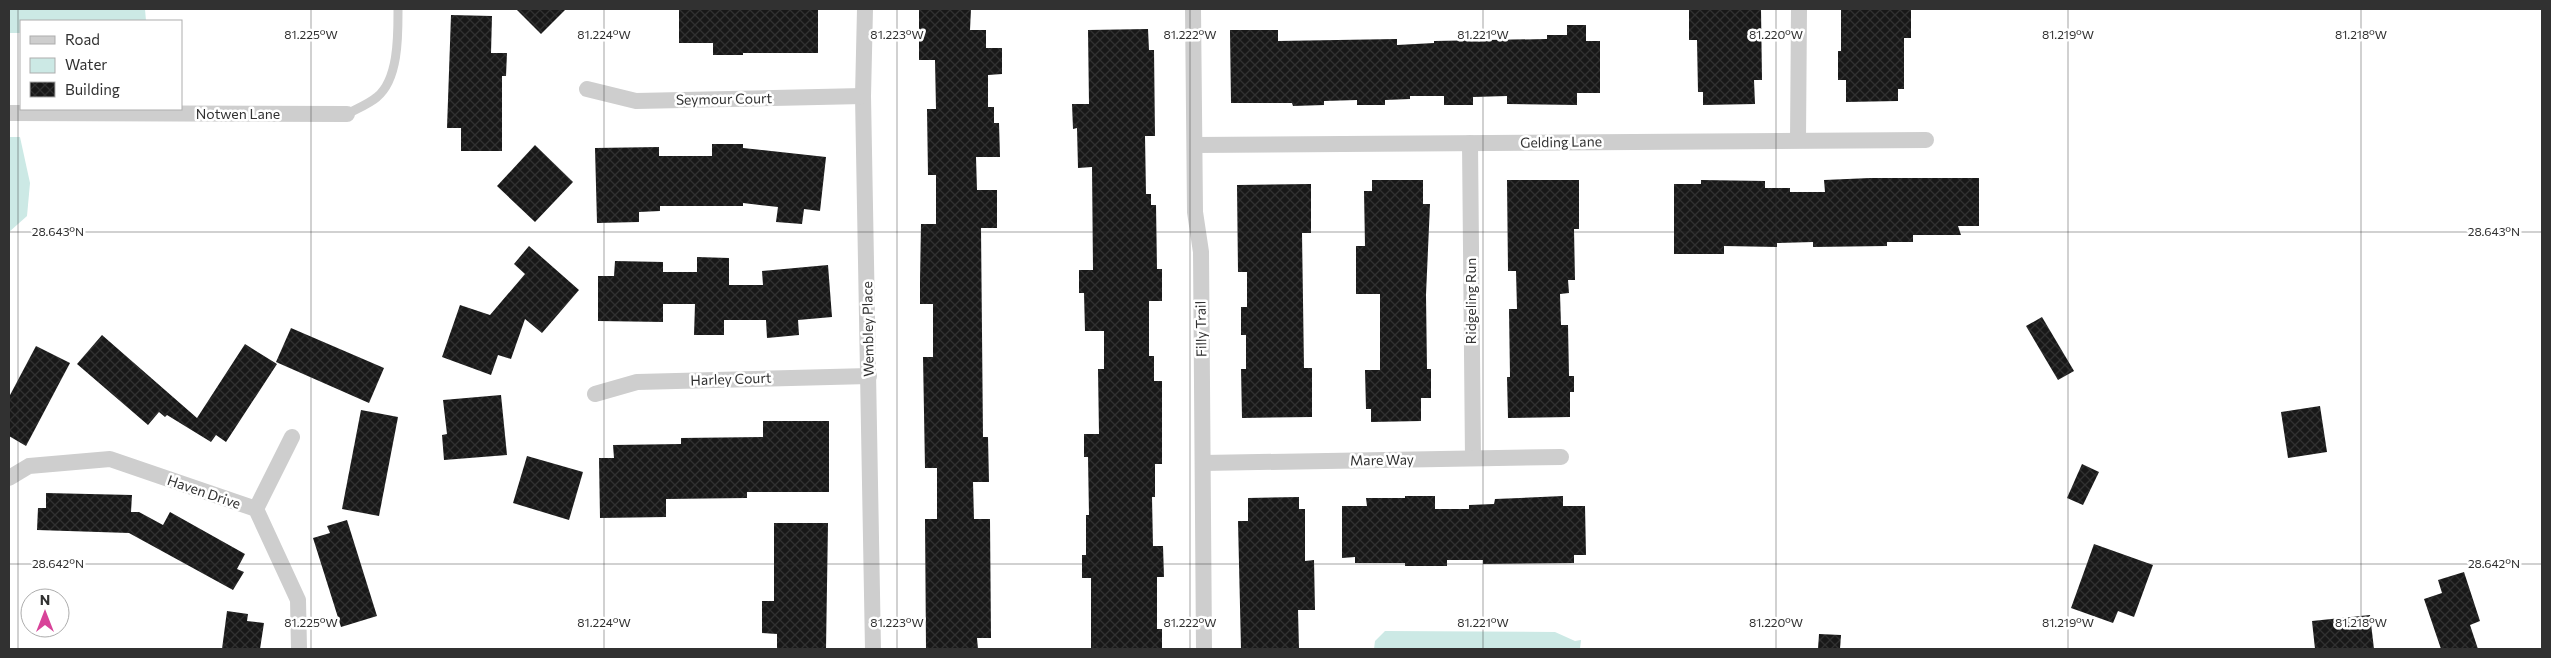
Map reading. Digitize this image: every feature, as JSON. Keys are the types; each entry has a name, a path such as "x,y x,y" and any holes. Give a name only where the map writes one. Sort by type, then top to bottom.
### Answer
{"street":[{"name":"Wembley Place","path":"865,9 863,96 874,649"},
{"name":"Filly Trail","path":"1193,9 1195,212 1201,252 1204,649"},
{"path":"1798,140 1799,9"},
{"name":"Seymour Court","path":"587,89 636,101 863,96"},
{"name":"Notwen Lane","path":"9,113 346,114"},
{"name":"Gelding Lane","path":"1195,145 1926,140"},
{"name":"Ridgeling Run","path":"1470,143 1473,458"},
{"name":"Harley Court","path":"595,394 637,382 869,376"},
{"path":"256,509 292,437"},
{"name":"Mare Way","path":"1203,463 1561,457"},
{"name":"Haven Drive","path":"9,478 29,466 110,459 256,509 298,600 299,649"}],"lane":[{"path":"346,114 378,97 393,72 398,46 398,9"}],"water":[{"path":"9,9 145,9 146,20 20,20 20,33 9,33"},
{"path":"9,137 20,137 30,183 27,216 9,232"},
{"path":"1385,631 1555,632 1575,641 1581,640 1580,649 1374,649 1375,641"}],"building":[{"path":"516,9 566,9 541,34"},
{"path":"679,9 818,9 818,53 713,55 713,43 679,43"},
{"path":"919,9 971,9 970,30 986,30 986,48 1002,48 1002,74 988,75 988,107 994,107 994,123 999,123 1000,157 976,157 977,190 997,190 997,228 981,228 983,437 988,437 989,482 973,482 974,519 990,519 991,638 977,638 978,649 926,649 925,519 937,519 937,468 925,468 923,357 933,357 933,304 920,304 921,224 936,224 936,175 928,175 927,109 936,109 935,60 919,60"},
{"path":"1689,9 1761,9 1762,80 1754,80 1755,104 1703,105 1703,92 1698,92 1697,40 1689,40"},
{"path":"1841,9 1911,9 1911,38 1904,38 1904,89 1898,89 1898,101 1846,102 1846,80 1838,80 1838,51 1841,51"},
{"path":"451,15 492,16 491,53 507,53 506,76 502,76 502,151 461,151 461,128 447,128"},
{"path":"1567,25 1586,25 1586,41 1600,41 1600,93 1577,93 1577,105 1507,104 1507,96 1473,97 1473,105 1444,105 1444,96 1410,96 1410,99 1385,100 1385,105 1357,105 1357,100 1324,101 1324,105 1293,106 1292,103 1231,103 1230,30 1278,30 1278,41 1397,39 1397,45 1434,43 1434,41 1547,39 1547,35 1567,35"},
{"path":"1148,29 1149,50 1154,50 1155,136 1145,136 1146,194 1151,194 1151,205 1156,205 1157,269 1162,269 1162,301 1149,301 1149,356 1154,356 1154,381 1162,381 1162,464 1155,464 1155,497 1152,497 1153,546 1163,546 1164,577 1157,577 1157,629 1162,629 1162,649 1091,649 1091,578 1082,578 1082,555 1086,555 1086,515 1089,515 1088,457 1084,457 1084,434 1099,434 1098,369 1104,369 1104,331 1085,331 1084,293 1079,293 1079,270 1093,270 1092,167 1078,168 1077,128 1073,129 1072,104 1089,104 1088,30"},
{"path":"712,144 743,144 743,148 826,157 820,211 804,209 802,224 776,222 778,207 743,203 743,206 660,206 660,211 639,212 639,222 597,223 595,148 659,147 659,156 712,156"},
{"path":"535,145 573,182 535,222 497,186"},
{"path":"1979,178 1979,226 1958,226 1961,235 1913,235 1913,242 1887,242 1887,246 1813,247 1813,242 1777,243 1777,247 1724,246 1724,254 1674,254 1674,184 1701,184 1701,180 1765,181 1765,188 1790,188 1790,192 1825,192 1824,180"},
{"path":"1372,180 1423,180 1423,204 1430,204 1426,295 1427,369 1431,369 1431,398 1421,398 1421,421 1371,422 1371,409 1366,409 1365,370 1380,370 1380,294 1356,294 1356,246 1365,246 1364,191 1372,191"},
{"path":"1507,180 1579,180 1579,229 1574,229 1575,280 1568,280 1569,293 1560,294 1561,325 1568,325 1569,376 1574,376 1574,392 1570,392 1570,417 1508,418 1507,377 1510,377 1509,309 1517,309 1516,271 1508,271"},
{"path":"1311,184 1311,233 1302,233 1304,368 1312,368 1312,417 1242,418 1241,369 1246,369 1246,335 1241,335 1241,307 1247,307 1247,272 1238,272 1237,185"},
{"path":"529,246 579,290 542,333 525,319 511,359 498,355 491,375 442,357 460,305 490,315 525,274 514,264"},
{"path":"697,257 729,258 729,285 763,285 762,271 828,265 832,317 798,320 799,335 767,338 766,320 724,320 724,335 694,335 695,304 663,304 663,322 598,321 598,276 614,276 615,261 663,262 663,272 697,272"},
{"path":"2042,317 2074,371 2058,380 2026,326"},
{"path":"291,328 384,368 369,403 276,362"},
{"path":"102,335 197,418 245,344 277,364 226,442 216,435 211,442 159,412 148,425 77,364"},
{"path":"36,346 70,363 26,446 9,436 9,397"},
{"path":"501,395 507,455 444,460 442,435 447,434 443,400"},
{"path":"2320,406 2327,452 2288,458 2281,412"},
{"path":"361,410 398,417 379,516 342,509"},
{"path":"763,421 829,421 829,492 747,492 747,498 666,499 666,517 600,518 599,458 614,458 613,445 681,444 681,438 763,437"},
{"path":"527,456 583,472 569,520 513,503"},
{"path":"2082,464 2099,472 2083,505 2067,498"},
{"path":"46,493 132,495 131,512 139,512 163,525 170,512 245,554 237,569 244,572 233,590 129,533 37,530 38,508 46,508"},
{"path":"1405,496 1435,496 1435,509 1469,509 1469,505 1494,504 1495,499 1563,496 1563,506 1585,506 1586,555 1574,555 1574,563 1483,564 1483,560 1447,560 1447,566 1405,566 1405,563 1355,563 1355,557 1342,558 1342,506 1367,506 1366,498 1405,498"},
{"path":"1299,497 1299,509 1305,509 1305,561 1314,560 1315,610 1298,610 1299,649 1241,649 1238,521 1248,521 1248,498"},
{"path":"347,520 377,616 341,627 313,538 330,533 327,526"},
{"path":"774,523 828,523 826,649 777,649 777,634 762,633 762,601 774,601"},
{"path":"2094,544 2153,565 2134,617 2118,611 2113,623 2071,608"},
{"path":"2464,572 2480,621 2470,625 2478,649 2441,649 2424,599 2442,593 2438,580"},
{"path":"227,611 248,614 247,621 264,623 260,649 222,649"},
{"path":"2370,615 2374,649 2315,649 2312,621"},
{"path":"1819,634 1841,635 1840,649 1818,649"}]}
